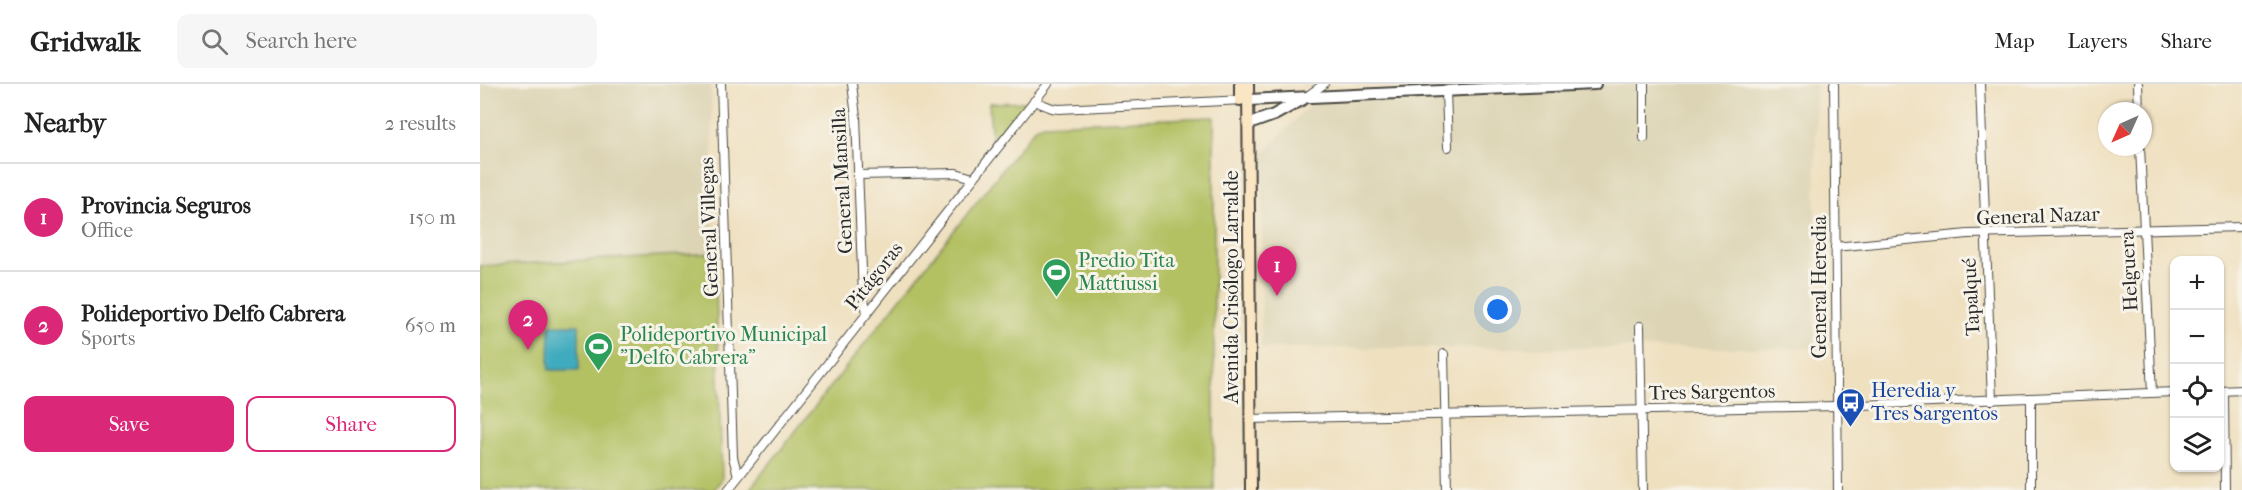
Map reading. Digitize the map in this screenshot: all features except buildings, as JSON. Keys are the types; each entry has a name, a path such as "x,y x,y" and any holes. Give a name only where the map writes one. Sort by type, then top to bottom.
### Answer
{"main road":[{"path":"1240,84 1244,100"},
{"name":"Avenida Crisólogo Larralde","path":"1248,84 1244,100 1249,124 1251,490"}],"street":[{"name":"General Villegas","path":"721,84 732,457 738,476"},
{"name":"General Mansilla","path":"852,84 856,117 863,296 867,312"},
{"name":"Pitágoras","path":"728,490 1048,84"},
{"path":"1249,124 1274,115 1306,98 1324,84"},
{"path":"1034,101 1059,109 1595,84"},
{"path":"1644,84 1644,138"},
{"name":"General Heredia","path":"1834,84 1838,490"},
{"name":"Tapalqué","path":"1980,84 1992,401"},
{"path":"2138,84 2139,102"},
{"path":"1446,91 1448,147"},
{"name":"Helguera","path":"2140,156 2152,393"},
{"path":"857,175 956,172 973,178"},
{"name":"General Nazar","path":"1835,247 1984,234 2242,227"},
{"path":"1640,326 1643,490"},
{"path":"1444,354 1448,490"},
{"path":"2224,391 2242,390"},
{"name":"Tres Sargentos","path":"1250,419 1836,406 2170,392"},
{"path":"2031,399 2031,490"},
{"path":"2223,418 2225,490"}],"shaded area":[{"path":"480,84 711,84 715,253 480,266"},
{"path":"1636,84 1816,84 1814,348 1261,348 1263,153 1323,91"}],"green space":[{"path":"1029,102 992,146 989,103"},
{"name":"Predio Tita Mattiussi","path":"1214,117 1214,490 749,490 1035,128 1043,124"},
{"name":"Polideportivo Municipal \"Delfo Cabrera\"","path":"715,253 722,479 714,490 480,490 480,266"}],"water":[{"path":"550,325 579,325 579,370 549,370"}],"place":[{"name":"Provincia Seguros","path":"1277,296"},
{"name":"Predio Tita Mattiussi","path":"1057,298"},
{"name":"Polideportivo Delfo Cabrera","path":"528,350"},
{"name":"Polideportivo Municipal \"Delfo Cabrera\"","path":"599,372"},
{"name":"Heredia y Tres Sargentos","path":"1850,428"}]}
